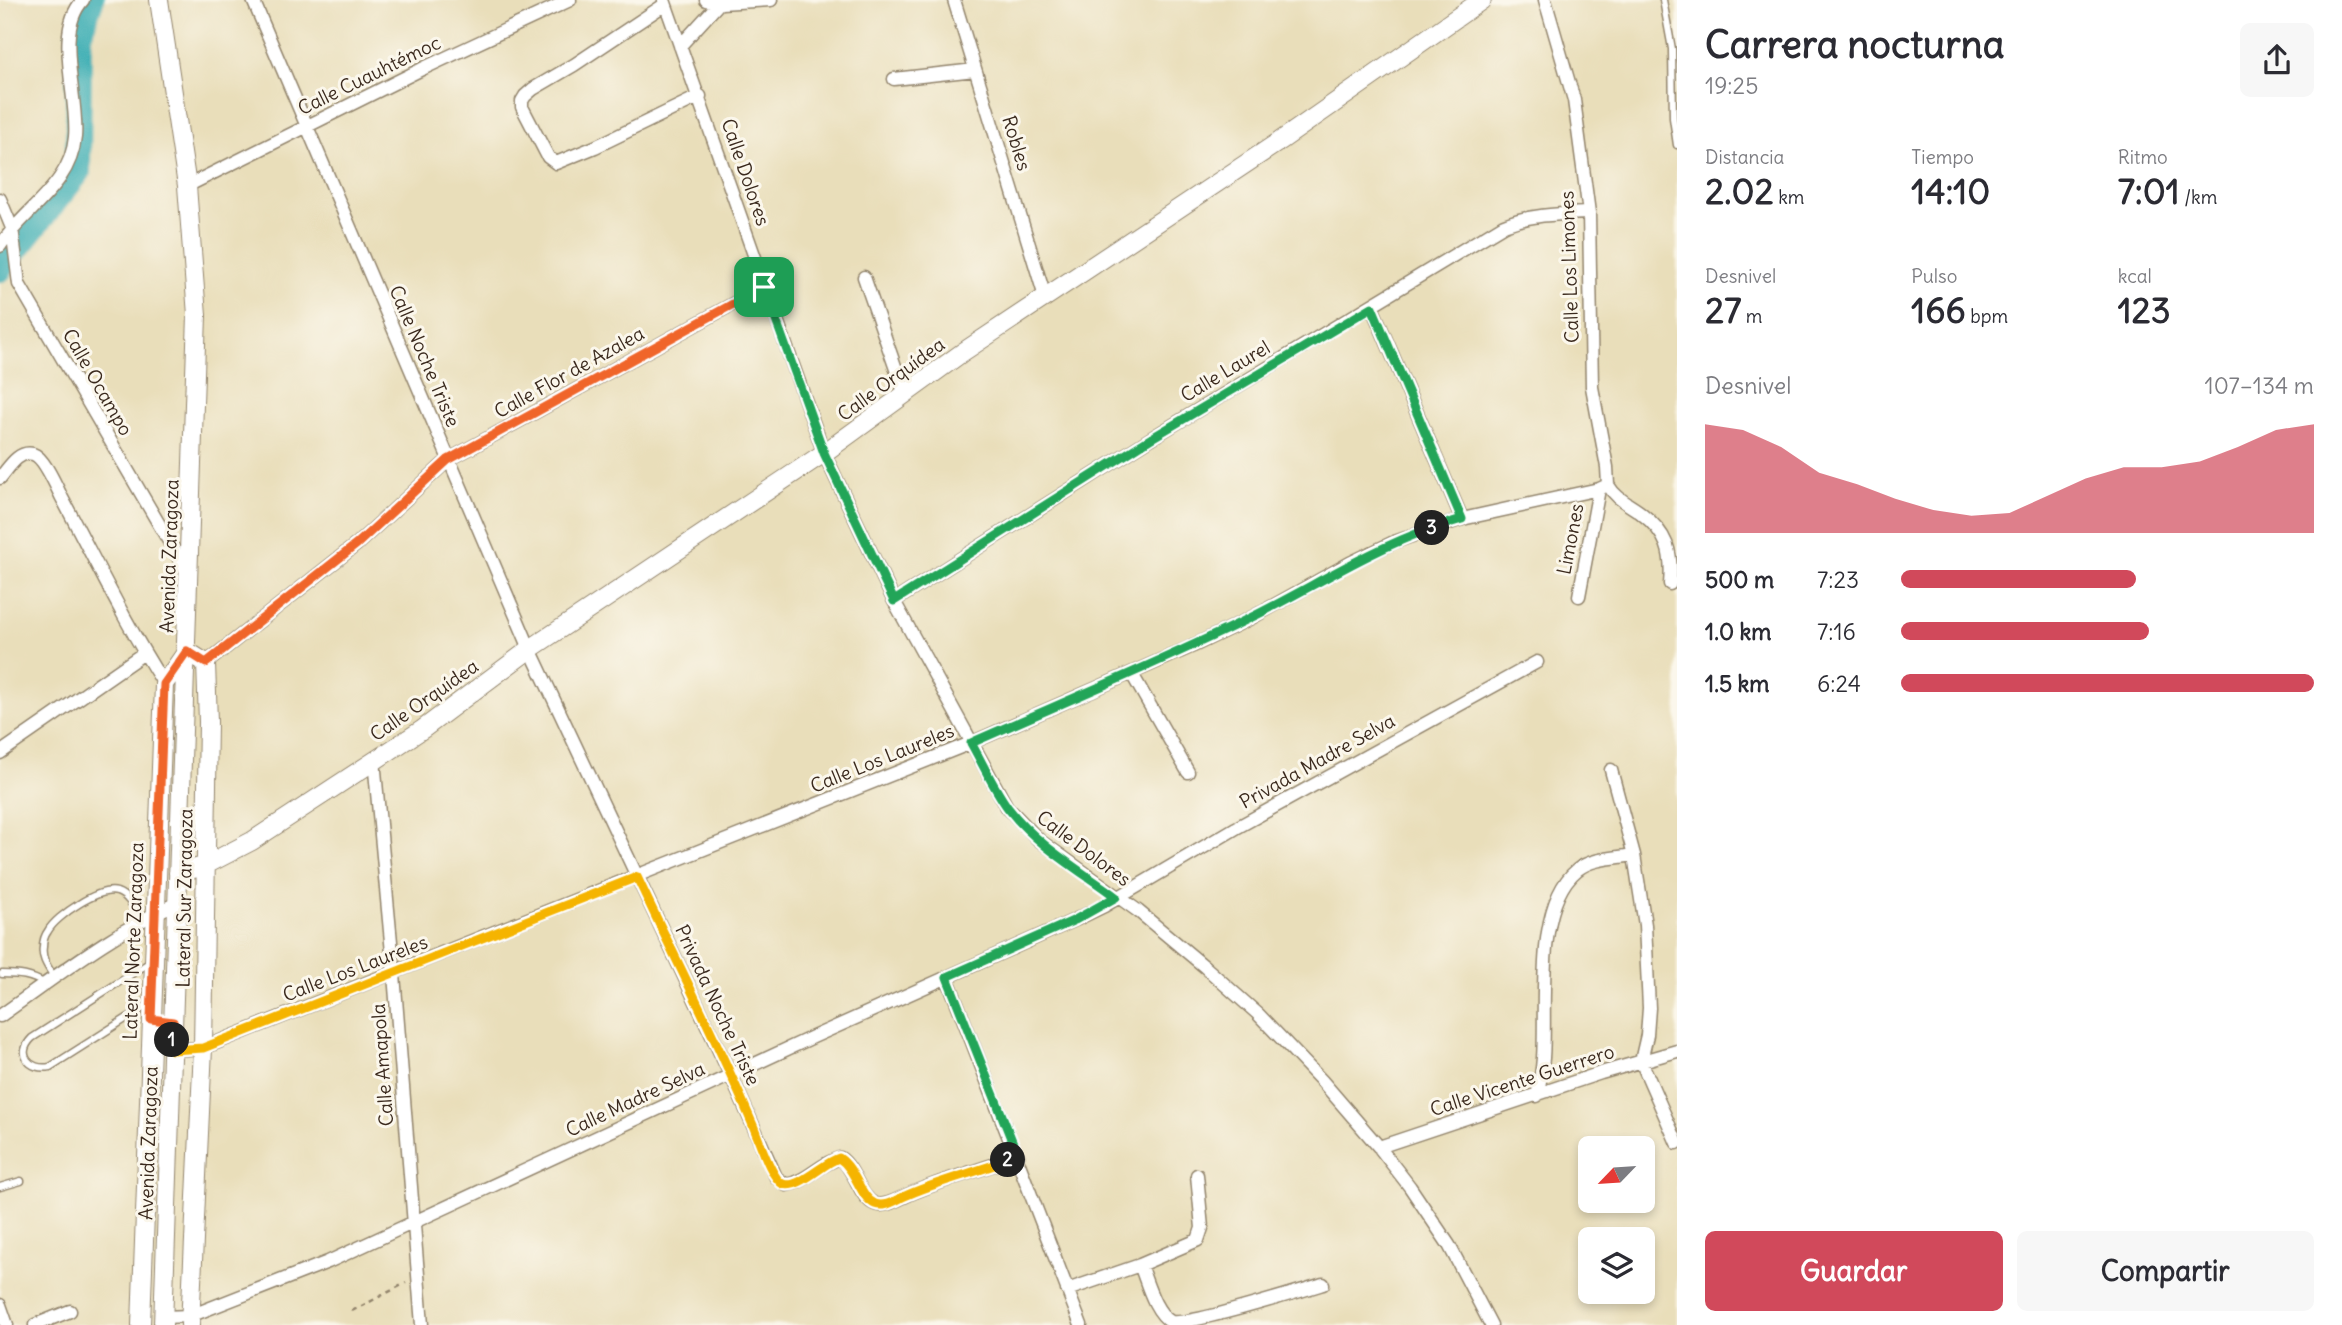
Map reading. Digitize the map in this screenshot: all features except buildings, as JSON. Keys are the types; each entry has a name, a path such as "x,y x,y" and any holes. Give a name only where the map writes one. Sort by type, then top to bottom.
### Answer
{"street":[{"path":"0,246 54,187 67,167 75,136 69,60 71,24 75,8 83,0"},
{"name":"Avenida Zaragoza","path":"159,0 187,186 197,315 163,1321"},
{"name":"Calle Noche Triste","path":"253,0 530,649 637,877"},
{"name":"Calle Cuauhtémoc","path":"187,186 422,69 570,0"},
{"path":"706,0 771,0"},
{"name":"Robles","path":"954,0 1045,297"},
{"name":"Calle Orquídea","path":"178,873 204,866 252,841 433,722 530,649 824,453 1045,297 1280,141 1482,0"},
{"name":"Calle Los Limones","path":"1545,0 1574,100 1589,214 1592,387 1607,467 1604,487"},
{"path":"680,46 722,2"},
{"path":"664,3 575,65 545,81 525,96 523,107 548,158 556,163 700,96"},
{"name":"Calle Dolores","path":"664,3 700,96 764,287 824,453 894,601 1007,807 1039,840 1165,933 1258,1014 1322,1081 1379,1147 1449,1244 1491,1325"},
{"path":"894,79 975,70"},
{"name":"Calle Ocampo","path":"0,199 13,234 19,284 189,576"},
{"name":"Calle Laurel","path":"894,601 1150,439 1504,225 1541,215 1589,214"},
{"path":"864,277 905,395"},
{"name":"Calle Flor de Azalea","path":"206,663 357,544 448,460 764,287"},
{"path":"1372,307 1462,519"},
{"path":"0,478 23,454 37,455 144,653 164,684 187,651 206,663"},
{"path":"1604,487 1651,522 1668,546 1672,560 1670,584"},
{"name":"Calle Los Laureles","path":"172,1050 203,1048 971,743 1132,674 1253,617 1350,563 1418,533 1462,519 1604,487"},
{"name":"Limones","path":"1579,596 1604,487"},
{"path":"0,753 144,653"},
{"name":"Privada Madre Selva","path":"1116,897 1537,662"},
{"name":"Lateral Sur Zaragoza","path":"190,1321 203,1048 208,722 206,663"},
{"path":"1132,674 1188,772"},
{"name":"Lateral Norte Zaragoza","path":"141,1325 153,960 149,917 164,684"},
{"name":"Calle Amapola","path":"374,760 422,1325"},
{"path":"1611,770 1634,855 1646,925 1647,1035 1641,1061 1673,1126 1677,1143"},
{"path":"1537,1096 1544,1057 1542,1016 1550,918 1568,879 1577,870 1587,864 1634,855"},
{"name":"Privada Noche Triste","path":"637,877 776,1177 786,1185 794,1184 830,1160 839,1158 848,1163 868,1200 884,1205 1018,1156"},
{"name":"Calle Madre Selva","path":"163,1321 190,1321 328,1262 1075,920 1116,897"},
{"path":"0,1016 50,980 149,917 177,903"},
{"path":"947,977 1081,1325"},
{"path":"151,1011 173,1022"},
{"name":"Calle Vicente Guerrero","path":"1379,1147 1677,1051"},
{"path":"1067,1290 1140,1265 1198,1240 1202,1228 1196,1175"},
{"path":"1140,1265 1162,1313 1171,1322 1183,1324 1208,1321 1323,1284"},
{"path":"0,1306 7,1325"},
{"path":"35,1325 70,1311"}],"lane":[{"path":"1663,0 1672,49 1672,105 1677,145"},
{"path":"2,974 23,974 50,980 43,953 48,929 95,895 108,891 119,892 149,917"},
{"path":"151,1011 50,1067 36,1067 28,1061 24,1052 24,1045 32,1038 153,960"},
{"path":"0,1187 21,1181"}],"path":[{"path":"352,1311 418,1277"}],"waterway":[{"path":"0,269 78,172 79,35 91,0"}],"route":[{"path":"764,287 824,453 894,601 1150,439 1372,307 1462,519 1394,542 1193,646 971,743 1007,807 1021,824 1116,897 1075,920 947,977 1018,1156 884,1205 868,1200 848,1163 839,1158 830,1160 794,1184 780,1183 637,877 203,1048 172,1050 173,1022 151,1019 164,684 187,651 206,663 357,544 448,460 764,287"}]}
